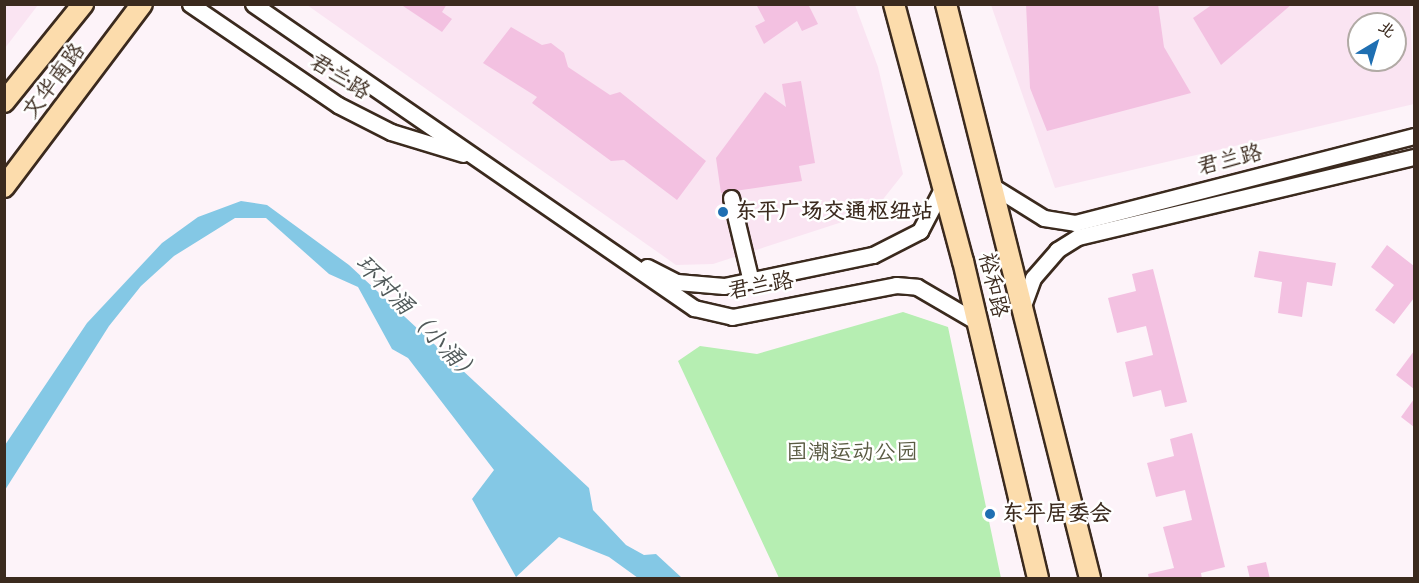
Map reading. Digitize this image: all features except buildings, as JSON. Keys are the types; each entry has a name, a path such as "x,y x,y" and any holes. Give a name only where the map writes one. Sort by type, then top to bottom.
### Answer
{"main road":[{"name":"文华南路","path":"4,102 83,4"},
{"name":"文华南路","path":"4,187 142,4"},
{"name":"裕和路","path":"894,4 977,322 1038,579"},
{"name":"裕和路","path":"946,4 1024,303 1090,579"}],"street":[{"name":"君兰路","path":"190,4 338,105 391,132 480,159"},
{"name":"君兰路","path":"253,4 615,250 667,291 711,315 732,317 896,285 917,287 977,322"},
{"name":"君兰路","path":"994,187 1044,218 1074,223 1414,136"},
{"name":"君兰路","path":"1024,303 1039,271 1057,250 1078,237 1414,157"},
{"path":"615,250 677,282 701,287 751,281 901,245 920,231 943,187"},
{"path":"731,198 751,281"}],"shaded area":[{"path":"4,5 38,5 5,48"},
{"path":"307,5 855,5 878,67 903,174 873,212 713,264 676,265"},
{"path":"991,5 1410,5 1414,104 1055,188"}],"green space":[{"name":"国潮运动公园","path":"903,312 948,327 1001,578 779,578 678,361 700,346 757,354"}],"water":[{"path":"241,201 267,205 349,265 589,488 593,510 626,545 644,555 656,554 682,578 638,578 609,557 559,537 516,577 472,499 494,470 408,358 392,349 358,287 329,274 266,218 235,218 174,256 141,286 109,326 5,490 5,445 87,323 162,243 198,217"}],"place":[{"name":"东平广场交通枢纽站","path":"723,212"},
{"name":"东平居委会","path":"990,514"}],"water label":[{"name":"环村涌（小涌）","path":"417,320"}]}
